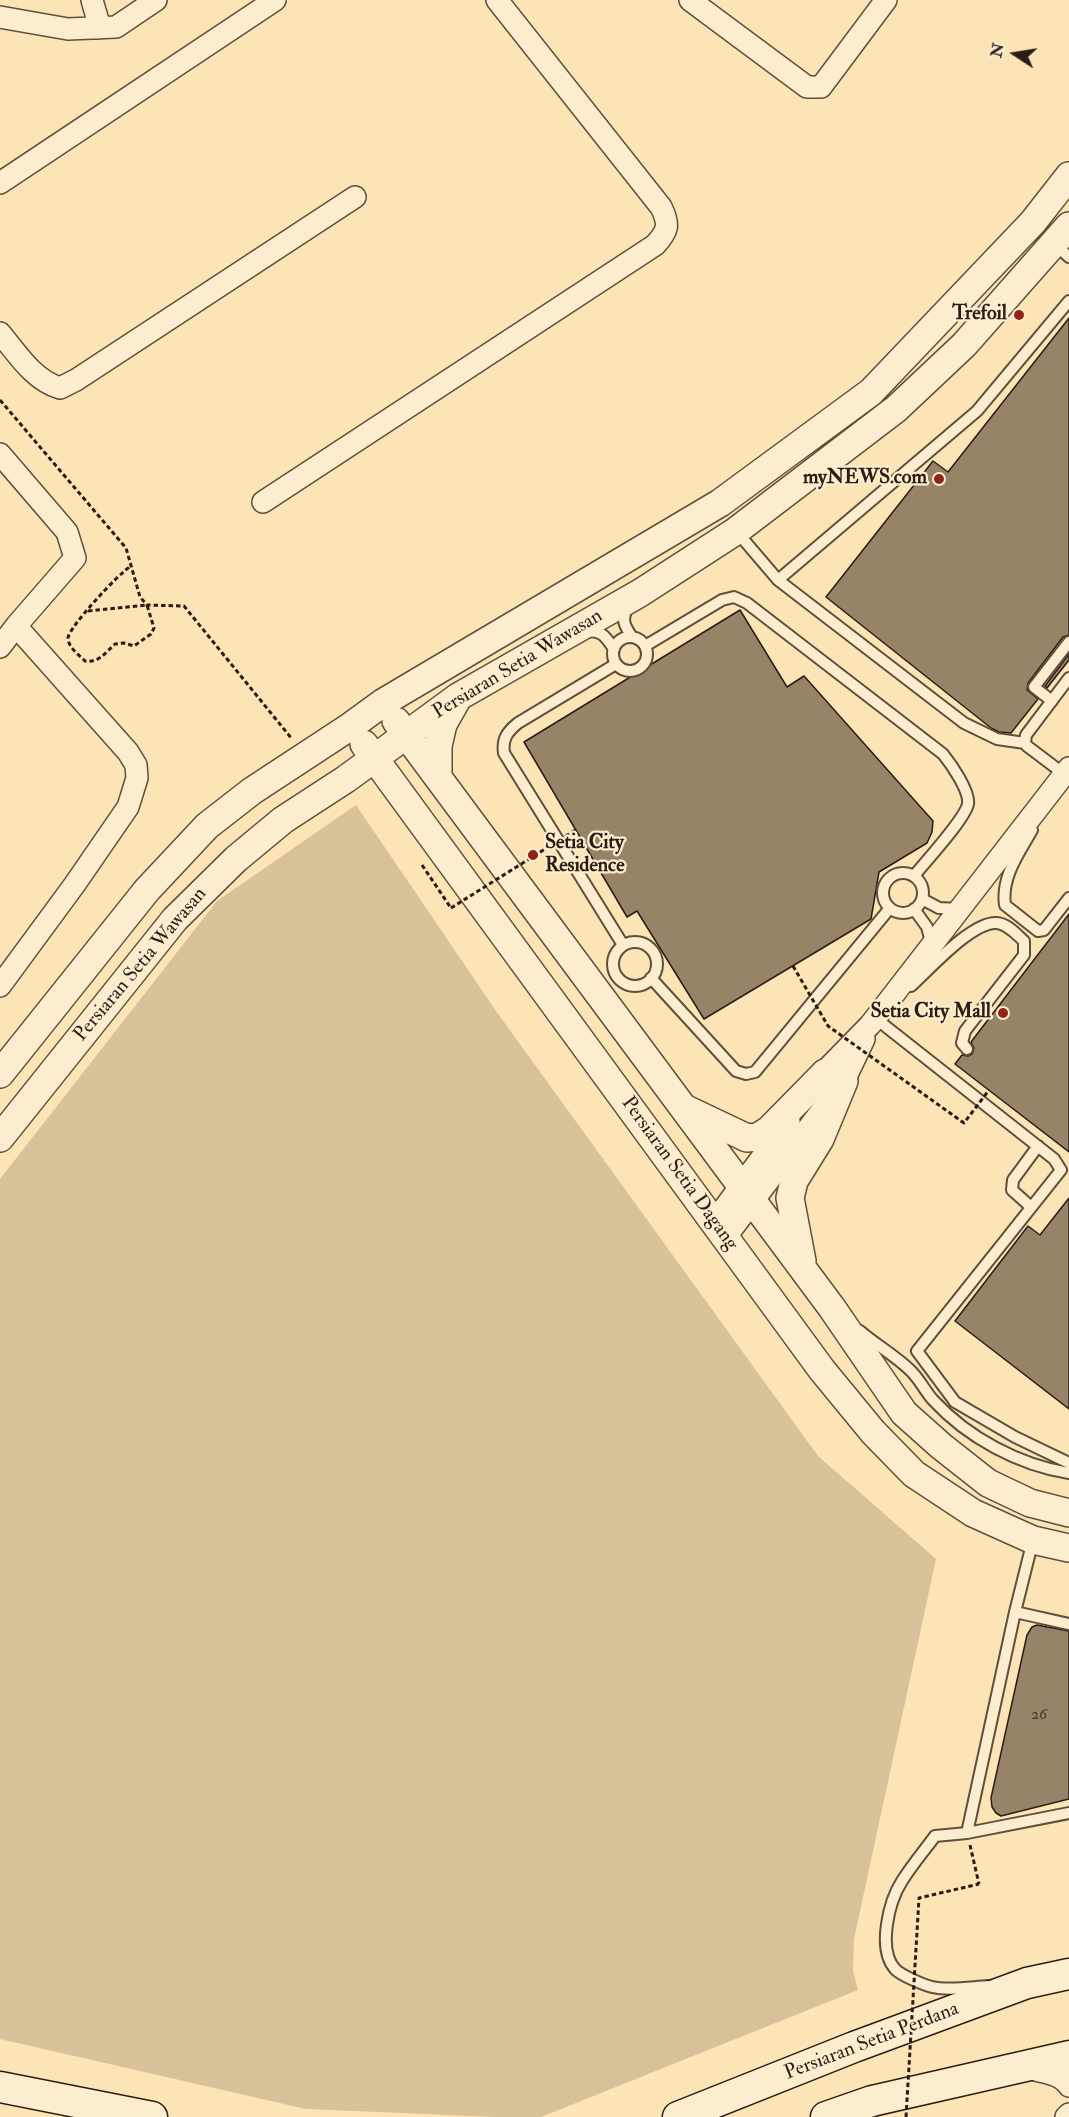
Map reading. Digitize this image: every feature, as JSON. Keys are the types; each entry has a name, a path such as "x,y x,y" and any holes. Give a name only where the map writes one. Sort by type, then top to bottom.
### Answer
{"main road":[{"name":"Persiaran Setia Perdana","path":"678,2117 854,2047 1027,1983 1069,1974"},
{"path":"826,2117 872,2101 1069,2056"},
{"path":"0,2087 152,2117"},
{"path":"0,2096 16,2098 34,2094"}],"street":[{"path":"92,0 100,28"},
{"path":"0,17 69,29 116,27 156,0"},
{"path":"0,183 275,0"},
{"path":"263,502 655,245 665,234 667,220 661,207 497,0"},
{"path":"690,0 807,87 821,87 886,0"},
{"name":"Persiaran Setia Wawasan","path":"0,1074 147,890 207,826 252,791 384,702 720,503 871,392 1033,222 1069,176"},
{"path":"0,333 38,377 60,388 86,374 355,197"},
{"name":"Persiaran Setia Wawasan","path":"0,1138 175,919 236,859 283,820 346,779 405,734 458,698 640,592 736,531 896,409 964,345 1064,242"},
{"path":"0,454 68,532 75,558 0,647"},
{"path":"0,986 128,807 137,778 136,765 128,752 16,626"},
{"path":"438,777 438,746 443,724 458,698"},
{"path":"384,702 405,734 832,1308 904,1413 988,1483 1029,1503 1069,1513"},
{"name":"Persiaran Setia Dagang","path":"351,726 822,1371 873,1432 914,1474 973,1513 1034,1540 1069,1548"},
{"path":"719,1230 873,1022 1067,771"},
{"path":"346,779 377,782 402,797"},
{"path":"682,1107 747,1138 758,1137 834,1077"},
{"path":"804,1271 790,1198 794,1181 819,1139 834,1077"},
{"path":"1022,2067 1058,2076 1069,2086"},
{"path":"1066,2117 1069,2114"}],"lane":[{"path":"778,580 978,411 1069,301"},
{"path":"736,531 778,580 964,723 997,739 1025,743 1067,771 1011,867 1004,896 1005,905 1038,931 1044,930 1069,898"},
{"path":"563,637 586,631 597,631 606,636 614,649 616,664 625,670 636,670 645,663 647,652 642,642 632,637 624,625 623,616 640,592"},
{"path":"645,646 722,600 734,597 747,603 943,754 967,794 968,804 961,818 914,876"},
{"path":"614,649 621,640 632,637"},
{"path":"1052,701 1034,687 1069,642"},
{"path":"616,664 518,723 508,732 503,742 504,753 623,945"},
{"path":"1025,743 1026,735 1069,678"},
{"path":"901,872 914,876 922,886 922,899 914,909 902,913 890,908 883,897 885,883 889,878 901,872"},
{"path":"922,899 939,908 960,909"},
{"path":"651,978 736,1071 746,1074 755,1072 890,908"},
{"path":"914,909 927,927 932,946"},
{"path":"967,1048 962,1043 965,1031 1024,955 1024,941 1011,929 999,923 988,924 977,929 959,942 873,1022 1038,1146 1054,1159 1061,1170 917,1351 955,1402 1015,1437 1069,1463"},
{"path":"636,942 649,947 654,952 657,966 651,978 638,986 624,983 619,978 613,964 623,945 636,942"},
{"path":"1031,1207 1012,1190 1013,1180 1038,1146"},
{"path":"832,1308 911,1371 932,1399 986,1443 1049,1470 1069,1473"},
{"path":"967,1833 1015,1612 1034,1540"},
{"path":"1015,1612 1069,1624"},
{"path":"1027,1983 933,1988 896,1970 888,1957 886,1936 889,1916 901,1883 935,1836 967,1833 1069,1813"}],"path":[{"path":"0,400 126,548 140,597 147,605 154,628 151,634 134,646 124,643 114,644 98,660 84,661 69,645 68,635 121,572 130,566"},
{"path":"88,611 147,605 184,606 293,741"},
{"path":"422,865 451,909 577,829"},
{"path":"793,966 828,1026 964,1123 989,1090"},
{"path":"906,2117 919,1898 979,1884 967,1833"}],"shaded area":[{"path":"356,805 496,1011 818,1456 936,1559 854,1939 853,1971 858,1990 541,2117 306,2109 0,2039 0,1179 217,901"}],"building":[{"path":"1069,318 1069,635 1063,637 1028,683 1027,690 1038,699 1011,733 999,732 826,597 933,461 948,472"},
{"path":"740,610 787,687 804,676 933,821 932,832 927,843 879,872 871,919 704,1019 637,911 627,917 524,742"},
{"path":"1069,654 1069,660 1047,688 1045,686"},
{"path":"1069,914 1069,1152 955,1064 962,1055 972,1054 974,1048 971,1042"},
{"path":"1069,1198 1069,1409 955,1321 1028,1226 1040,1235"},
{"path":"1037,1625 1069,1631 1069,1799 1001,1816 992,1807 991,1798 1027,1635 1032,1627"}],"place":[{"name":"Trefoil","path":"1019,315"},
{"name":"myNEWS.com","path":"939,479"},
{"name":"Setia City Residence","path":"533,855"},
{"name":"Setia City Mall","path":"1003,1013"}]}
